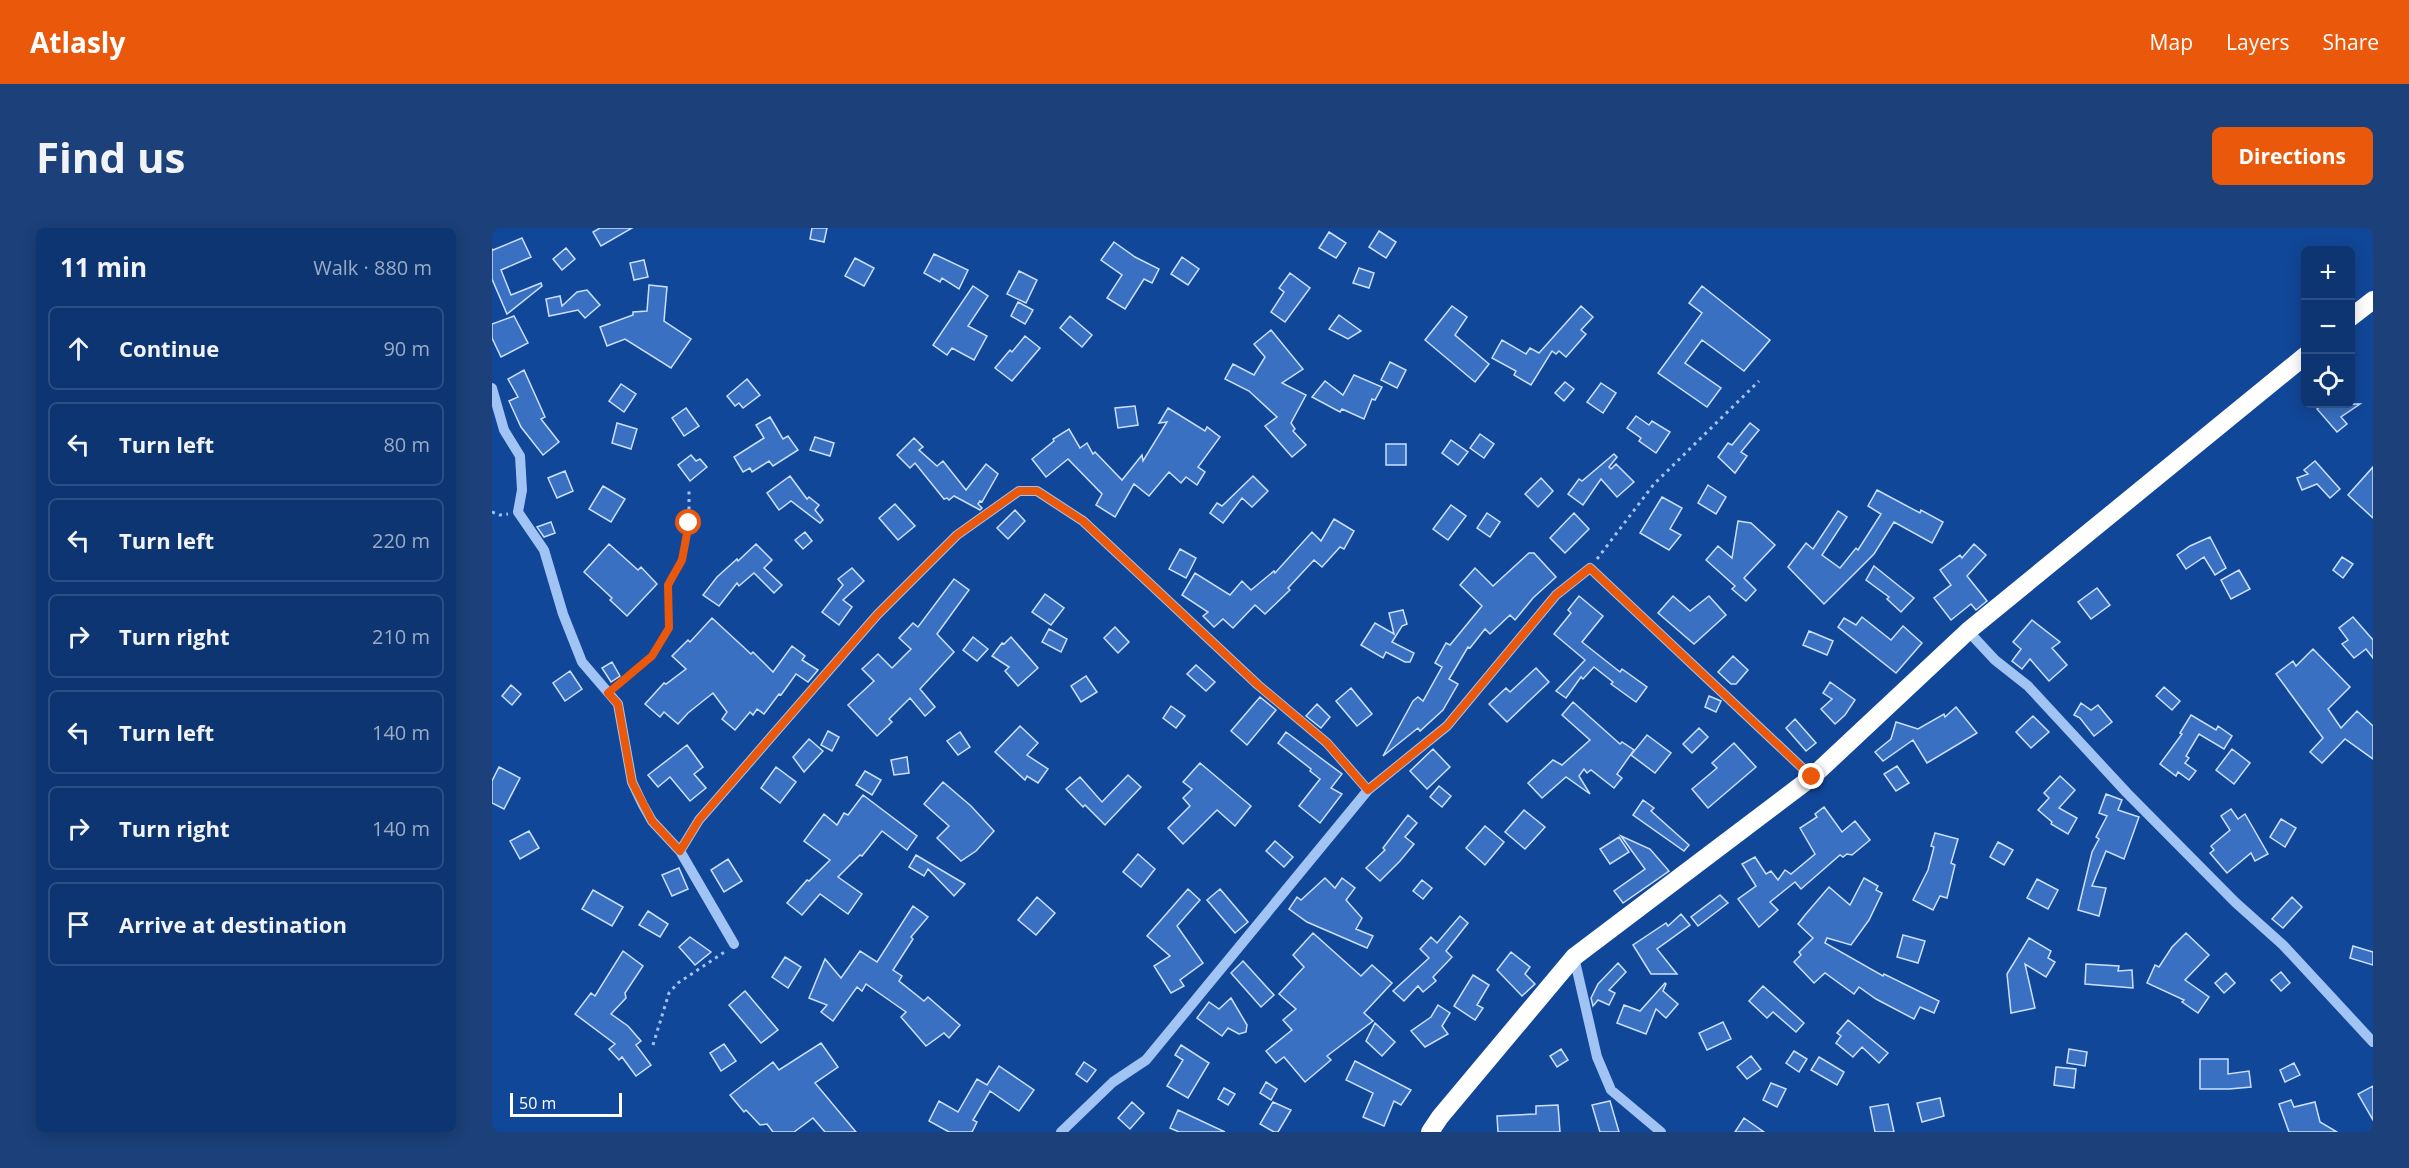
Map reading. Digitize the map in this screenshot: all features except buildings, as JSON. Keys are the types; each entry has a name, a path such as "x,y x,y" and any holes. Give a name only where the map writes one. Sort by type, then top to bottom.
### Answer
{"highway":[{"path":"2355,314 2373,300"},
{"path":"1430,1132 1440,1117 1574,957 1812,777 1968,631 2301,359"}],"street":[{"path":"492,387 504,430 520,456 522,490 518,512 544,550 563,614 582,662 618,704 632,782 652,821 680,851 734,944"},
{"path":"680,851 699,820 877,615 957,535 1019,491 1037,491 1083,521 1258,685 1327,743 1368,790"},
{"path":"1061,1132 1113,1082 1146,1060 1368,790 1447,726 1556,595 1590,568 1812,777"},
{"path":"1968,631 1995,660 2028,686 2127,793 2235,902 2291,952 2373,1042"},
{"path":"1574,957 1597,1057 1611,1090 1661,1132"}],"path":[{"path":"1590,568 1654,484 1759,381"},
{"path":"608,693 652,656 669,628 668,585 682,560 689,523 689,489"},
{"path":"653,1045 669,993 678,983 734,944"}],"route":[{"path":"689,523 682,560 668,585 669,628 652,656 608,693 618,704 632,782 652,821 680,851 699,820 877,615 957,535 1019,491 1037,491 1083,521 1258,685 1327,743 1368,790 1447,726 1525,636 1556,595 1590,568 1812,777"}]}
